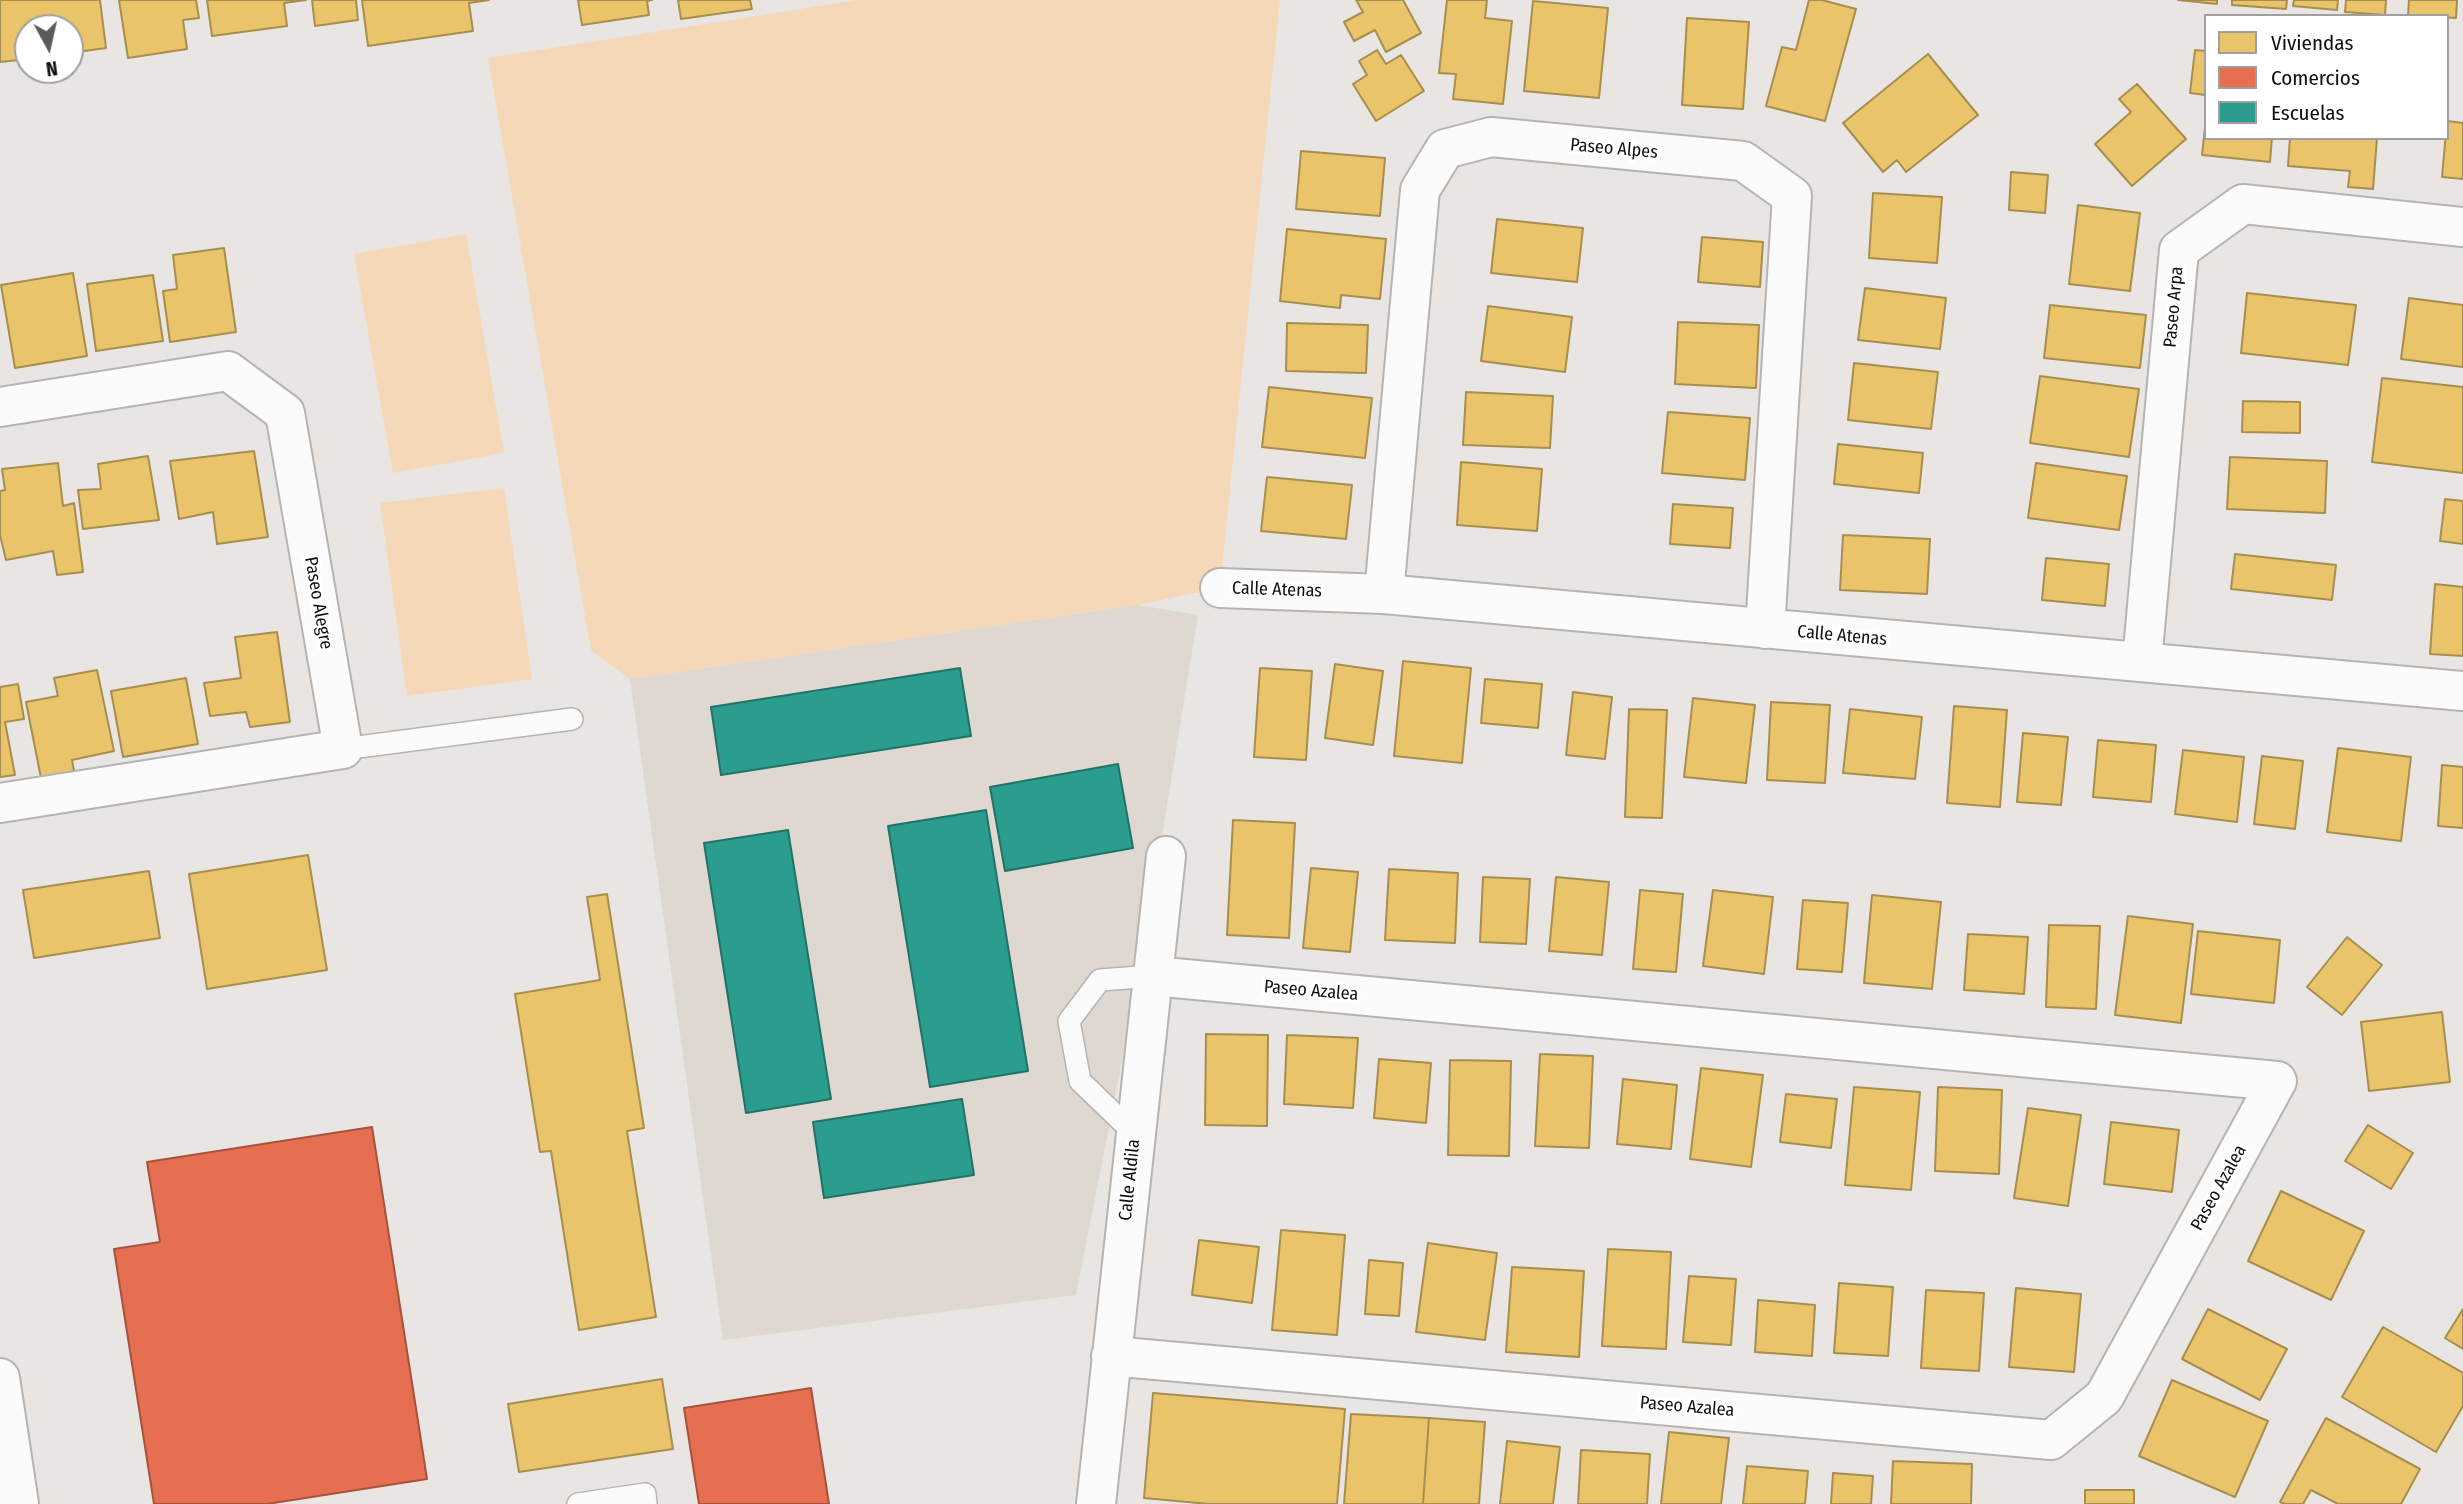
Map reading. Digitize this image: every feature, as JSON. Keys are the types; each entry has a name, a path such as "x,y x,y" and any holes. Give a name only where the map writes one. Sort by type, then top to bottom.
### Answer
{"street":[{"name":"Paseo Alpes","path":"1384,594 1420,190 1445,149 1491,137 1504,138 1743,161 1792,195 1765,629"},
{"name":"Paseo Arpa","path":"2142,662 2179,250 2243,204 2463,227"},
{"name":"Paseo Alegre","path":"0,407 228,371 285,413 343,749"},
{"name":"Calle Atenas","path":"1220,588 1384,594 2463,691"},
{"path":"0,803 343,749"},
{"name":"Calle Aldila","path":"1096,1504 1166,856"},
{"name":"Paseo Azalea","path":"1111,1356 2051,1440 2104,1396 2277,1081 1153,976"},
{"path":"0,1378 19,1504"}],"lane":[{"path":"343,749 572,719"},
{"path":"1135,1134 1080,1081 1069,1021 1100,980 1153,976"},
{"path":"578,1504 645,1494 646,1504"}],"shaded area":[{"path":"858,0 1280,0 1220,588 1137,605 630,679 591,650 488,58"},
{"path":"466,234 504,453 393,473 354,254"},
{"path":"504,488 532,679 407,696 380,503"},
{"path":"1137,605 1198,615 1141,964 1076,1295 723,1340 630,679"}],"building: Viviendas":[{"path":"0,0 100,0 106,48 84,51 84,14 14,14 14,60 0,62"},
{"path":"119,0 196,0 199,18 183,20 187,49 128,58"},
{"path":"207,0 306,0 284,3 287,26 212,36"},
{"path":"312,0 356,0 358,20 315,26"},
{"path":"362,0 489,0 469,3 473,31 368,46"},
{"path":"578,0 652,0 647,1 649,15 582,25"},
{"path":"678,0 750,0 752,9 681,19"},
{"path":"1356,0 1403,0 1421,33 1386,52 1375,30 1354,41 1344,22 1363,12"},
{"path":"1447,0 1487,0 1485,18 1512,21 1503,104 1453,99 1456,74 1439,73"},
{"path":"1809,0 1822,0 1856,9 1825,121 1766,106 1782,47 1796,50"},
{"path":"2178,0 2217,0 2217,4"},
{"path":"2232,0 2287,0 2286,9 2232,5"},
{"path":"2294,0 2338,0 2337,10 2293,6"},
{"path":"2346,0 2386,0 2385,14 2345,12"},
{"path":"2409,0 2457,0 2456,18 2449,18 2449,14 2408,14"},
{"path":"1533,1 1608,8 1599,98 1524,91"},
{"path":"1687,18 1749,22 1743,109 1682,105"},
{"path":"1377,50 1386,64 1401,55 1424,91 1376,121 1353,84 1367,75 1359,61"},
{"path":"2195,50 2204,51 2204,95 2190,93"},
{"path":"1928,54 1978,115 1906,172 1897,160 1883,172 1843,123"},
{"path":"2137,84 2186,139 2132,186 2095,144 2131,112 2119,99"},
{"path":"2449,121 2463,123 2463,179 2442,177 2445,140 2449,140"},
{"path":"2204,136 2204,140 2272,140 2270,162 2202,155"},
{"path":"2290,140 2377,140 2373,189 2348,187 2350,171 2288,166"},
{"path":"1301,151 1385,158 1380,216 1296,209"},
{"path":"2011,172 2048,175 2045,213 2009,210"},
{"path":"1873,193 1942,197 1937,263 1869,258"},
{"path":"2078,205 2140,213 2130,291 2069,284"},
{"path":"1497,219 1583,228 1577,282 1491,273"},
{"path":"1287,229 1386,239 1380,299 1341,295 1340,308 1280,301"},
{"path":"1702,237 1763,242 1760,287 1698,282"},
{"path":"224,248 236,332 170,342 163,291 177,289 173,255"},
{"path":"73,273 87,356 15,368 1,285"},
{"path":"153,275 163,341 96,351 87,284"},
{"path":"1865,288 1946,298 1940,349 1858,340"},
{"path":"2247,293 2356,305 2348,365 2241,353"},
{"path":"2409,298 2463,305 2463,367 2401,359"},
{"path":"2050,305 2146,315 2140,368 2044,358"},
{"path":"1488,306 1572,317 1565,372 1481,361"},
{"path":"1678,322 1759,325 1756,388 1675,384"},
{"path":"1287,323 1368,325 1366,373 1286,371"},
{"path":"1854,363 1938,372 1931,429 1848,420"},
{"path":"2040,376 2139,389 2129,457 2030,443"},
{"path":"2382,378 2463,387 2463,473 2372,462"},
{"path":"1269,387 1372,398 1365,458 1262,447"},
{"path":"1466,392 1553,396 1550,448 1463,445"},
{"path":"2243,401 2300,402 2300,433 2242,432"},
{"path":"1668,412 1750,418 1745,480 1662,473"},
{"path":"1838,444 1923,453 1919,493 1834,484"},
{"path":"254,451 268,537 217,544 213,512 179,519 170,461"},
{"path":"148,456 159,520 83,529 78,490 101,489 98,464"},
{"path":"2230,457 2327,461 2325,513 2227,509"},
{"path":"1461,462 1542,469 1537,531 1457,525"},
{"path":"58,463 63,506 74,503 83,572 57,575 53,551 6,560 0,535 0,491 5,490 2,469"},
{"path":"2036,463 2127,476 2119,530 2028,518"},
{"path":"1267,477 1352,485 1346,539 1261,531"},
{"path":"2445,499 2463,501 2463,544 2440,541"},
{"path":"1673,504 1733,508 1730,548 1670,544"},
{"path":"1843,535 1930,539 1927,594 1840,590"},
{"path":"2235,554 2336,565 2332,600 2231,589"},
{"path":"2046,558 2109,564 2105,606 2042,600"},
{"path":"2435,584 2463,587 2463,656 2430,654"},
{"path":"277,632 290,722 250,727 246,712 210,716 204,683 241,678 235,637"},
{"path":"1403,661 1471,668 1462,763 1394,756"},
{"path":"1335,664 1383,671 1373,745 1325,738"},
{"path":"1260,668 1312,671 1306,760 1254,757"},
{"path":"97,670 114,751 72,760 74,771 41,778 26,702 58,696 54,678"},
{"path":"186,678 198,744 123,757 111,691"},
{"path":"1485,679 1542,684 1538,728 1481,723"},
{"path":"18,684 24,719 5,722 15,775 0,777 0,687"},
{"path":"1573,692 1612,697 1605,759 1566,755"},
{"path":"1693,698 1755,705 1746,783 1684,777"},
{"path":"1771,702 1830,705 1825,783 1767,780"},
{"path":"1954,706 2007,710 2000,807 1947,803"},
{"path":"1629,709 1667,710 1662,818 1625,817"},
{"path":"1850,709 1922,717 1915,779 1843,773"},
{"path":"2023,733 2068,737 2061,805 2017,802"},
{"path":"2098,740 2156,745 2151,802 2093,797"},
{"path":"2338,748 2411,757 2401,841 2327,832"},
{"path":"2183,750 2244,757 2237,822 2175,814"},
{"path":"2262,756 2303,761 2295,829 2254,824"},
{"path":"2442,765 2463,767 2463,828 2438,826"},
{"path":"1233,820 1295,823 1289,938 1227,935"},
{"path":"308,855 327,970 207,989 189,874"},
{"path":"1311,868 1358,872 1350,952 1303,948"},
{"path":"1389,869 1458,873 1455,943 1385,940"},
{"path":"149,871 160,938 34,958 23,890"},
{"path":"1483,877 1530,879 1526,944 1480,942"},
{"path":"1556,877 1609,882 1602,955 1549,951"},
{"path":"1640,890 1683,894 1676,972 1633,969"},
{"path":"1713,890 1773,897 1764,974 1703,966"},
{"path":"607,894 644,1128 627,1131 656,1317 579,1330 551,1151 540,1152 515,994 600,980 587,897"},
{"path":"1872,895 1941,902 1932,989 1864,983"},
{"path":"1803,900 1848,903 1842,972 1797,969"},
{"path":"2128,916 2193,924 2181,1023 2115,1015"},
{"path":"2049,925 2100,926 2096,1009 2046,1007"},
{"path":"2198,931 2280,940 2274,1003 2191,994"},
{"path":"1968,934 2028,937 2024,994 1964,990"},
{"path":"2347,937 2382,965 2342,1015 2307,987"},
{"path":"2442,1012 2450,1082 2369,1091 2361,1022"},
{"path":"1206,1034 1268,1035 1267,1126 1205,1125"},
{"path":"1287,1035 1358,1038 1353,1108 1284,1104"},
{"path":"1540,1054 1593,1056 1589,1148 1535,1146"},
{"path":"1379,1059 1431,1063 1426,1123 1374,1118"},
{"path":"1450,1060 1511,1061 1509,1156 1448,1155"},
{"path":"1701,1068 1763,1075 1751,1167 1690,1159"},
{"path":"1623,1079 1677,1085 1671,1149 1617,1144"},
{"path":"1854,1087 1920,1092 1911,1190 1845,1185"},
{"path":"1938,1087 2002,1090 1999,1174 1935,1171"},
{"path":"1786,1094 1837,1099 1831,1148 1780,1142"},
{"path":"2028,1108 2081,1115 2068,1206 2014,1198"},
{"path":"2111,1122 2179,1130 2172,1192 2104,1184"},
{"path":"2368,1125 2413,1153 2391,1189 2345,1161"},
{"path":"2281,1191 2364,1231 2331,1300 2248,1261"},
{"path":"1281,1230 1345,1235 1337,1335 1272,1330"},
{"path":"1199,1240 1259,1247 1252,1303 1192,1295"},
{"path":"1428,1243 1497,1253 1485,1340 1416,1332"},
{"path":"1608,1249 1671,1252 1666,1349 1602,1346"},
{"path":"1369,1260 1403,1263 1399,1316 1365,1314"},
{"path":"1512,1267 1584,1271 1579,1357 1506,1352"},
{"path":"1689,1276 1736,1279 1731,1345 1683,1342"},
{"path":"1839,1283 1893,1287 1888,1356 1834,1353"},
{"path":"2016,1288 2081,1294 2074,1372 2009,1367"},
{"path":"1926,1290 1984,1293 1979,1371 1921,1368"},
{"path":"1758,1300 1815,1305 1812,1356 1755,1352"},
{"path":"2208,1309 2287,1349 2260,1400 2182,1359"},
{"path":"2463,1309 2463,1349 2445,1338"},
{"path":"2383,1327 2463,1373 2463,1406 2436,1452 2342,1397"},
{"path":"662,1379 673,1449 519,1472 508,1404"},
{"path":"2172,1380 2268,1421 2235,1497 2139,1456"},
{"path":"1153,1393 1345,1409 1337,1504 1209,1504 1144,1498"},
{"path":"1351,1414 1429,1418 1423,1504 1344,1504"},
{"path":"1429,1418 1485,1422 1479,1504 1423,1504"},
{"path":"2326,1418 2420,1469 2401,1504 2338,1504 2311,1490 2303,1504 2280,1502"},
{"path":"1669,1432 1729,1438 1721,1504 1661,1504"},
{"path":"1507,1441 1560,1447 1553,1504 1500,1504"},
{"path":"1581,1450 1650,1454 1647,1504 1578,1504"},
{"path":"1893,1461 1972,1464 1971,1504 1891,1504"},
{"path":"1747,1466 1808,1471 1805,1504 1743,1504"},
{"path":"1833,1473 1873,1476 1871,1504 1831,1504"},
{"path":"2085,1490 2134,1490 2134,1504 2085,1504"}],"building: Comercios":[{"path":"372,1127 427,1479 267,1504 154,1504 114,1249 160,1242 147,1162"},
{"path":"811,1388 829,1504 699,1504 684,1408"}],"building: Escuelas":[{"path":"960,668 971,736 721,775 711,707"},
{"path":"1118,764 1133,848 1005,871 990,787"},
{"path":"986,810 1028,1071 930,1087 888,826"},
{"path":"788,830 831,1099 746,1113 704,843"},
{"path":"962,1099 974,1175 824,1198 813,1122"}]}
